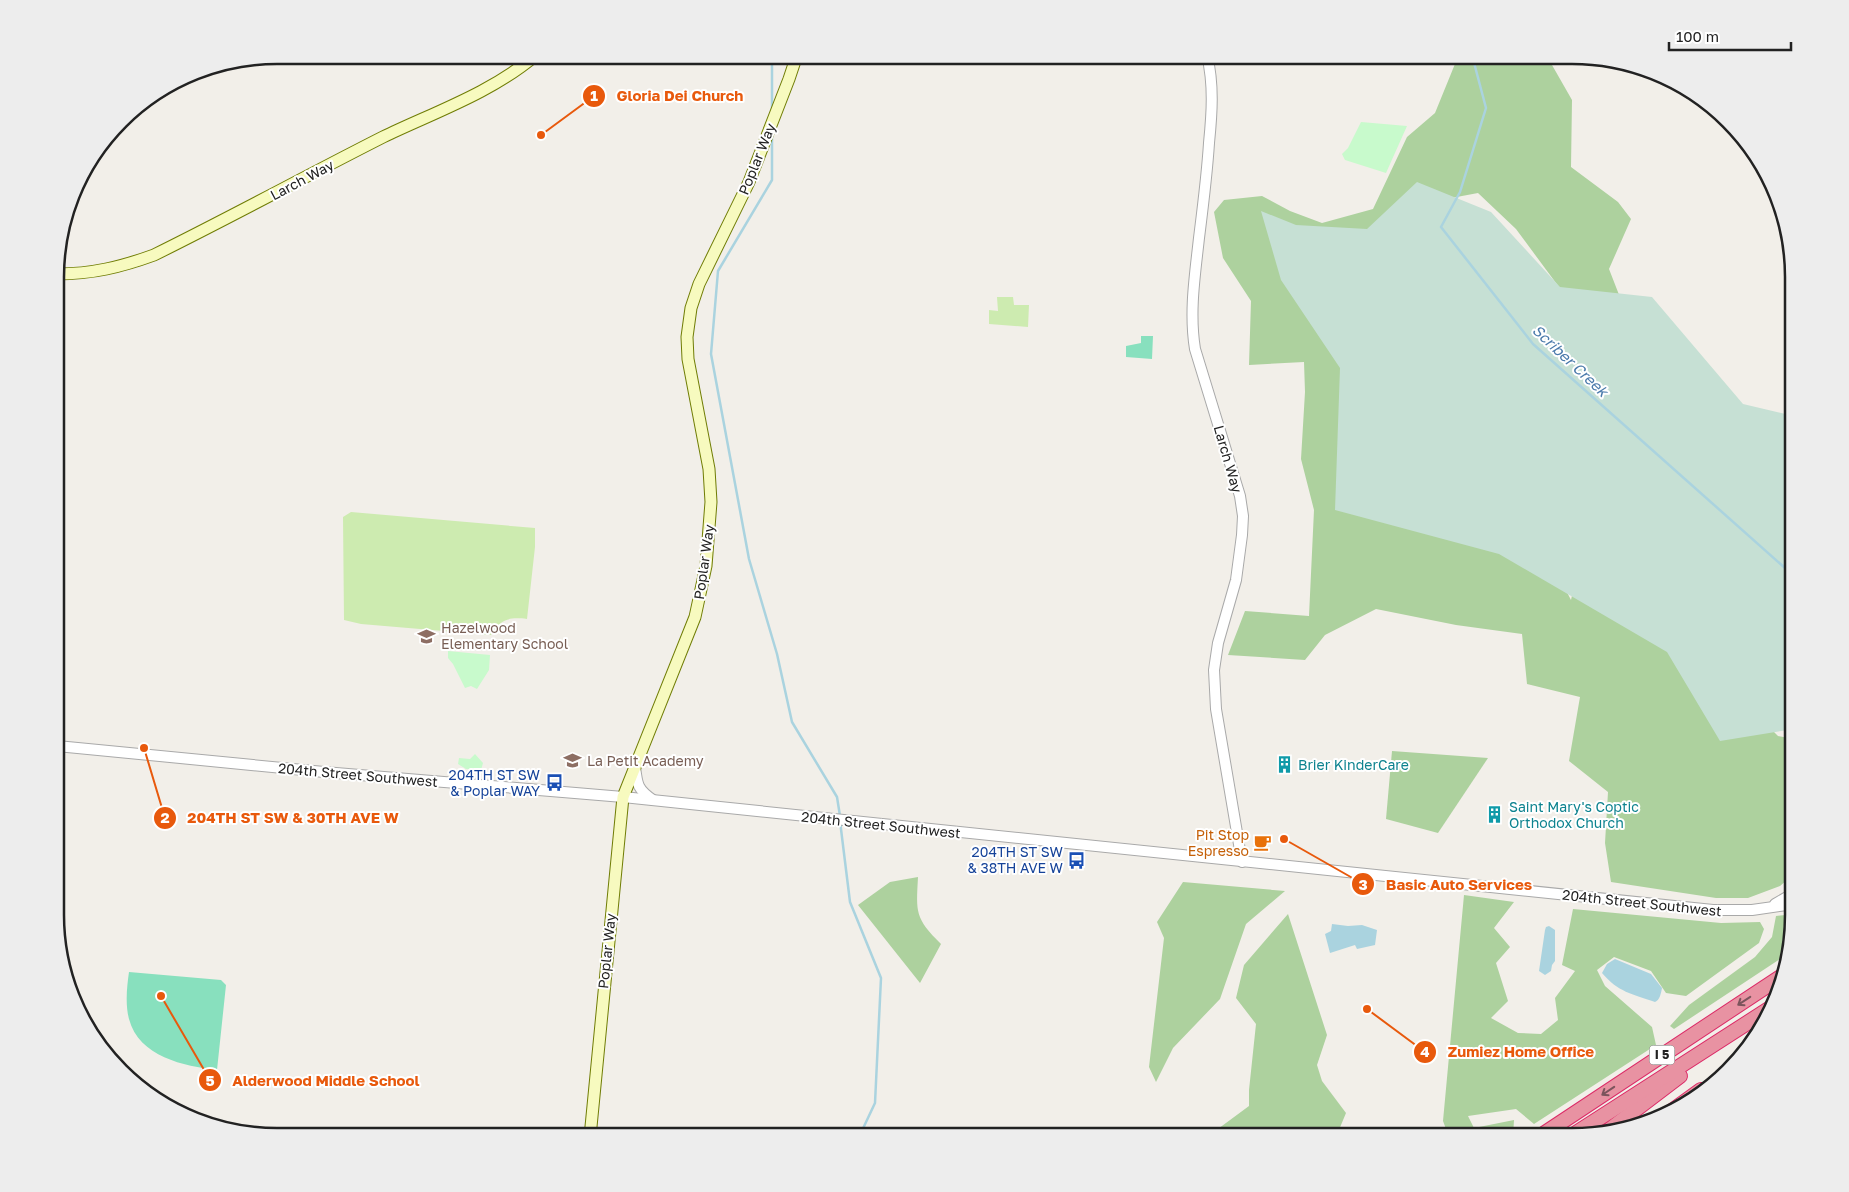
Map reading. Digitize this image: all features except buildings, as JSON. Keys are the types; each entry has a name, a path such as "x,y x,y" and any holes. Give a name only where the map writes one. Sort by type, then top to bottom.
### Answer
{"highway":[{"name":"I 5","path":"1551,1128 1775,981"},
{"path":"1582,1128 1762,1013"},
{"path":"1618,1123 1680,1077 1752,1029"}],"main road":[{"name":"Larch Way","path":"64,273 122,267 154,255 383,137 494,84 525,64"},
{"name":"Poplar Way","path":"591,1128 622,797 695,617 706,566 711,502 710,469 688,359 688,330 691,308 700,284 749,182 794,64"}],"street":[{"name":"Larch Way","path":"1209,64 1212,102 1206,187 1195,269 1192,329 1195,349 1240,496 1242,516 1242,535 1236,580 1218,642 1214,670 1216,709 1242,862"},
{"name":"204th Street Southwest","path":"64,747 324,772 622,797 1713,910 1738,911 1785,905"},
{"path":"635,765 639,787 643,793 654,801"},
{"name":"204th Street Southwest","path":"1764,908 1785,898"}],"green space":[{"path":"1455,64 1551,64 1572,100 1571,167 1618,202 1631,219 1609,269 1630,323 1570,302 1516,229 1478,193 1430,202 1513,489 1571,600 1592,507 1722,680 1778,736 1785,737 1785,882 1780,886 1748,898 1716,898 1611,882 1605,843 1608,792 1569,761 1580,697 1527,684 1522,634 1456,625 1376,609 1325,635 1305,660 1228,655 1245,611 1309,616 1314,510 1301,459 1305,392 1304,362 1249,365 1251,301 1223,258 1214,212 1224,200 1262,196 1290,211 1322,223 1373,209 1407,137 1435,113"},
{"path":"1361,122 1407,126 1386,173 1345,160 1342,154 1348,148"},
{"path":"1417,182 1491,212 1560,287 1652,297 1743,404 1785,414 1785,730 1720,741 1667,652 1499,554 1335,510 1340,368 1281,280 1261,211 1296,225 1367,229"},
{"path":"997,297 1013,297 1014,305 1029,305 1028,327 989,324 989,310 998,311"},
{"path":"1141,336 1153,336 1152,359 1126,357 1126,346 1141,343"},
{"path":"351,512 535,528 535,547 527,619 515,618 506,620 498,625 491,635 361,624 344,620 343,517"},
{"path":"448,651 490,655 489,670 477,689 471,686 465,688 448,658"},
{"path":"1392,751 1488,758 1438,833 1386,819"},
{"path":"475,754 483,763 481,770 466,769 458,764 459,758 470,759"},
{"path":"918,877 917,899 919,914 926,928 941,944 920,983 858,905 890,882"},
{"path":"1183,882 1285,891 1246,924 1220,999 1173,1048 1156,1082 1149,1067 1164,938 1157,922"},
{"path":"1464,895 1514,902 1494,928 1510,947 1496,963 1508,1001 1491,1018 1518,1033 1541,1034 1558,1020 1555,998 1575,971 1562,965 1573,909 1721,923 1760,922 1764,929 1759,943 1686,996 1666,993 1651,971 1614,957 1597,970 1605,986 1652,1027 1656,1045 1534,1124 1516,1109 1468,1116 1474,1128 1446,1128 1443,1121"},
{"path":"1288,914 1327,1035 1317,1065 1322,1081 1346,1113 1340,1128 1219,1128 1249,1106 1256,1024 1236,998 1244,965"},
{"path":"1785,915 1781,959 1674,1029 1670,1026 1689,1005 1755,957 1772,937 1776,916"},
{"path":"129,972 221,980 226,985 217,1070 177,1062 153,1051 142,1042 134,1032 129,1019 127,995"},
{"path":"1514,1120 1514,1128 1474,1128"}],"water":[{"path":"1332,924 1362,925 1377,930 1375,945 1357,949 1355,945 1330,953 1325,934 1331,931"},
{"path":"1549,926 1555,930 1555,961 1551,971 1545,975 1539,971 1545,930"},
{"path":"1615,959 1651,974 1662,988 1658,1000 1655,1002 1632,994 1608,979 1602,973 1607,964"}],"waterway":[{"path":"772,64 772,111"},
{"name":"Scriber Creek","path":"1474,64 1486,108 1460,192 1441,227 1533,344 1785,568"},
{"path":"772,136 772,180 718,271 711,354 749,559 777,654 792,722 837,797 840,816"},
{"path":"840,821 850,902 881,978 875,1103 863,1128"}],"place":[{"name":"Gloria Dei Church","path":"541,135"},
{"name":"Hazelwood Elementary School","path":"427,636"},
{"name":"204TH ST SW & 30TH AVE W","path":"144,748"},
{"name":"La Petit Academy","path":"573,761"},
{"name":"Brier KinderCare","path":"1284,765"},
{"name":"204TH ST SW & Poplar WAY","path":"554,783"},
{"name":"Saint Mary's Coptic Orthodox Church","path":"1495,815"},
{"name":"Basic Auto Services","path":"1284,839"},
{"name":"Pit Stop Espresso","path":"1263,843"},
{"name":"204TH ST SW & 38TH AVE W","path":"1077,860"},
{"name":"Alderwood Middle School","path":"161,996"},
{"name":"Zumiez Home Office","path":"1367,1009"}]}
